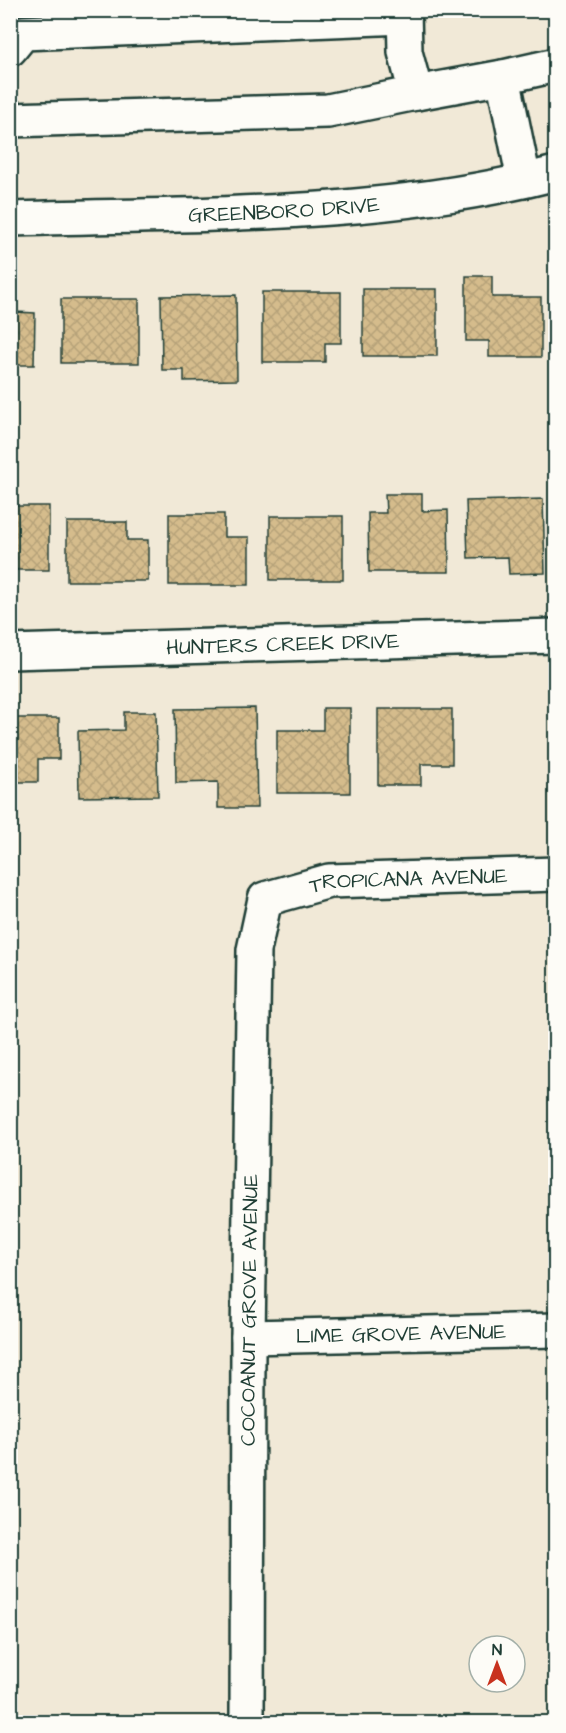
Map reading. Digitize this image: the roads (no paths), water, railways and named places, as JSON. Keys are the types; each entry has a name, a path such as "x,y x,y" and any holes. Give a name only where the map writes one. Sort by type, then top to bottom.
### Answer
{"street":[{"path":"10,48 23,33 404,14 405,52 416,93"},
{"path":"10,120 328,111 555,65"},
{"path":"503,77 524,180"},
{"name":"GREENBORO DRIVE","path":"10,219 329,209 453,195 555,173"},
{"name":"HUNTERS CREEK DRIVE","path":"10,652 555,636"},
{"name":"TROPICANA AVENUE","path":"265,899 329,881 555,874"},
{"name":"COCOANUT GROVE AVENUE","path":"247,1722 248,1337 254,950 265,899"},
{"name":"LIME GROVE AVENUE","path":"248,1337 555,1330"}]}
